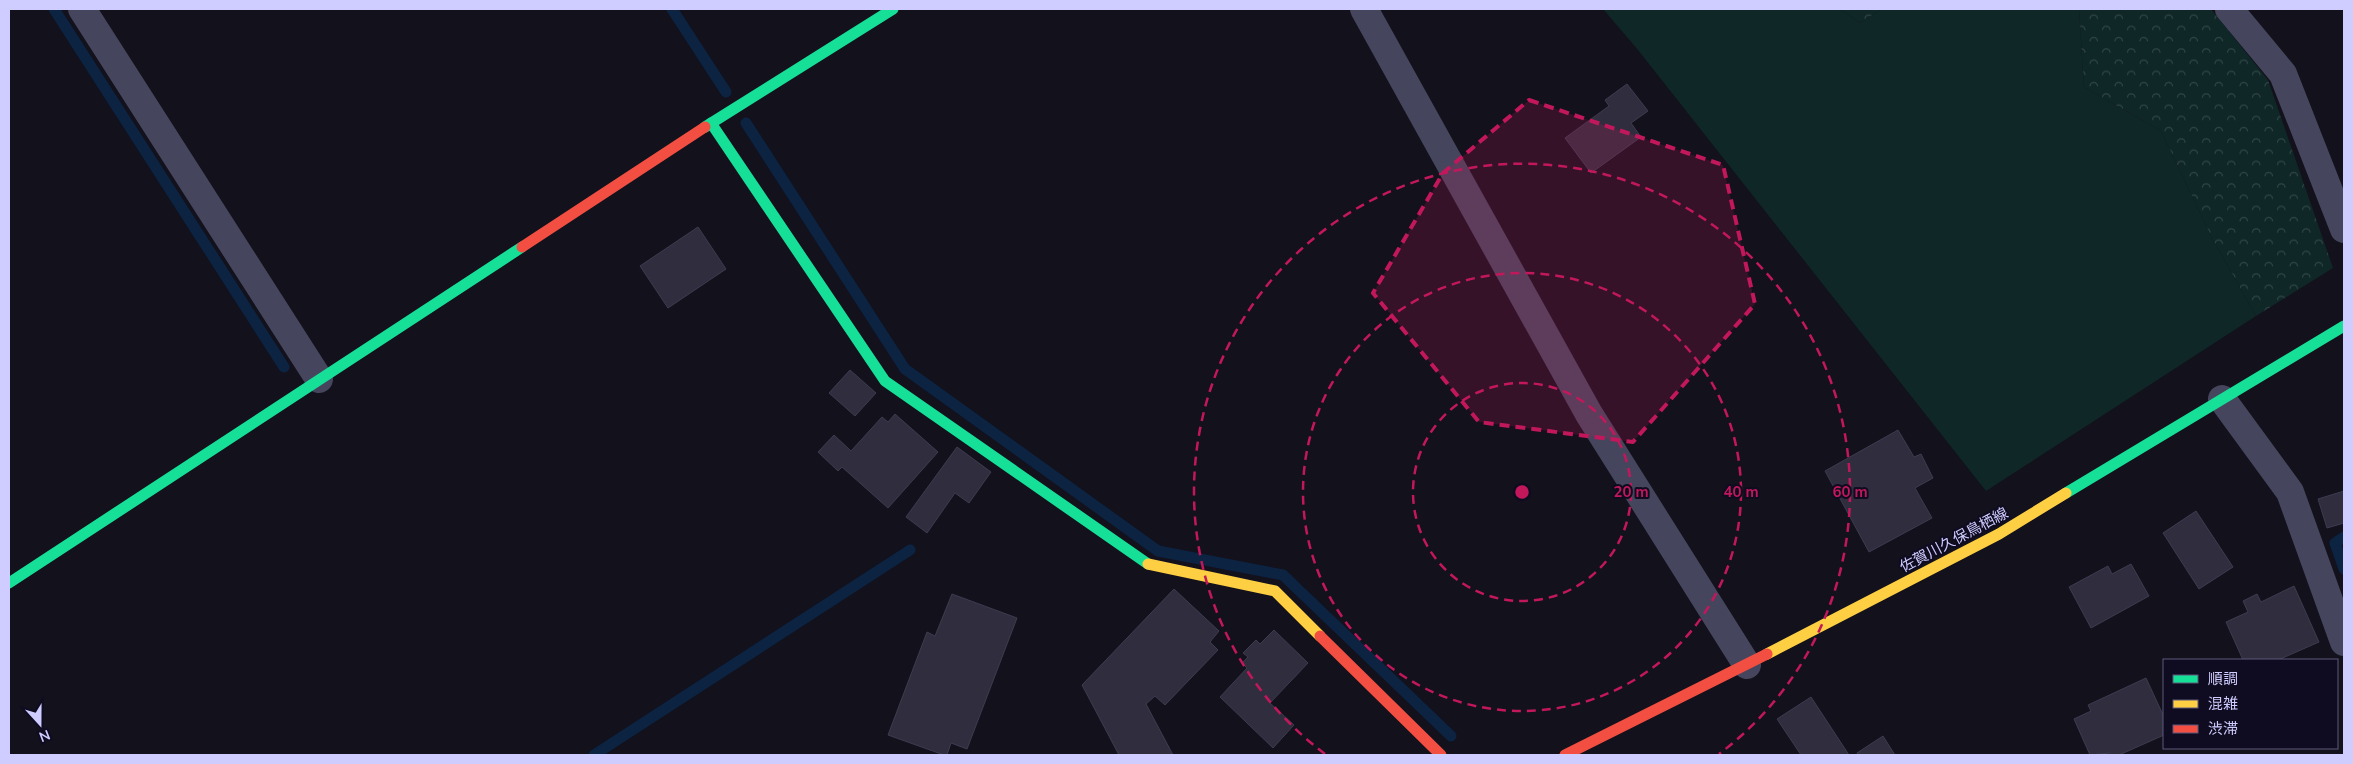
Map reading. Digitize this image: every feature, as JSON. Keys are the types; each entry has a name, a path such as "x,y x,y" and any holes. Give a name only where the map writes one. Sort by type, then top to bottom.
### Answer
{"street":[{"path":"82,9 319,379"},
{"path":"9,583 711,123 893,9"},
{"path":"1364,9 1589,414 1747,665"},
{"path":"2229,9 2283,74 2344,229"},
{"path":"711,123 885,380 1146,564 1275,591 1441,755"},
{"name":"佐賀川久保鳥栖線","path":"1565,755 1747,665 1999,534 2344,326"},
{"path":"2222,399 2290,492 2344,642"}],"highlighted area":[{"path":"1529,100 1723,165 1755,304 1633,442 1479,422 1373,293 1443,173"}],"green space":[{"path":"1603,9 1840,9 1860,23 1882,9 2079,9 2084,87 2161,131 2212,238 2256,316 1986,491 1638,50"},
{"path":"1840,9 1882,9 1860,23"},
{"path":"2079,9 2211,9 2268,80 2333,268 2256,316 2212,238 2161,131 2084,87"}],"building":[{"path":"1627,84 1648,111 1631,123 1641,137 1591,173 1565,138 1609,106 1605,100"},
{"path":"698,227 726,269 668,308 640,266"},
{"path":"850,370 876,393 855,416 829,393"},
{"path":"895,414 938,452 888,508 842,467 838,471 818,452 834,435 851,451 882,417 888,422"},
{"path":"1898,430 1914,457 1921,454 1933,478 1915,488 1932,518 1869,552 1825,471"},
{"path":"957,447 991,472 969,503 955,493 927,533 906,517"},
{"path":"2344,491 2344,523 2327,528 2318,499"},
{"path":"2196,511 2233,567 2199,589 2163,533"},
{"path":"2131,564 2149,596 2091,628 2069,587 2108,566 2112,574"},
{"path":"2294,586 2319,642 2280,659 2243,659 2226,622 2248,612 2243,601 2257,594 2261,602"},
{"path":"1174,589 1219,631 1210,642 1218,650 1165,705 1155,696 1146,704 1173,755 1119,755 1082,685"},
{"path":"952,594 1017,618 967,749 951,743 947,755 944,755 888,735 927,632 935,636"},
{"path":"1274,630 1308,663 1270,703 1294,725 1273,748 1220,697 1247,668 1242,663 1248,657 1243,653 1256,640 1260,644"},
{"path":"2146,678 2163,715 2163,735 2119,755 2111,755 2110,753 2090,755 2074,719 2091,711 2088,705"},
{"path":"1811,697 1849,755 1801,755 1777,719"},
{"path":"1883,736 1895,755 1858,755 1857,753"}],"waterway":[{"path":"54,9 284,367"},
{"path":"672,9 726,92"},
{"path":"746,123 905,369 1158,551 1283,575 1451,736"},
{"path":"2344,537 2335,543 2344,569"},
{"path":"594,755 910,550"}],"traffic: fast":[{"path":"705,127 893,9"},
{"path":"711,123 885,381 1148,564"},
{"path":"9,583 522,247"},
{"path":"2066,493 2344,326"}],"traffic: slow":[{"path":"1767,654 1999,534 2066,493"},
{"path":"1148,564 1275,591 1320,636"}],"traffic: jam":[{"path":"522,247 705,127"},
{"path":"1320,636 1441,755"},
{"path":"1565,755 1767,654"}]}
